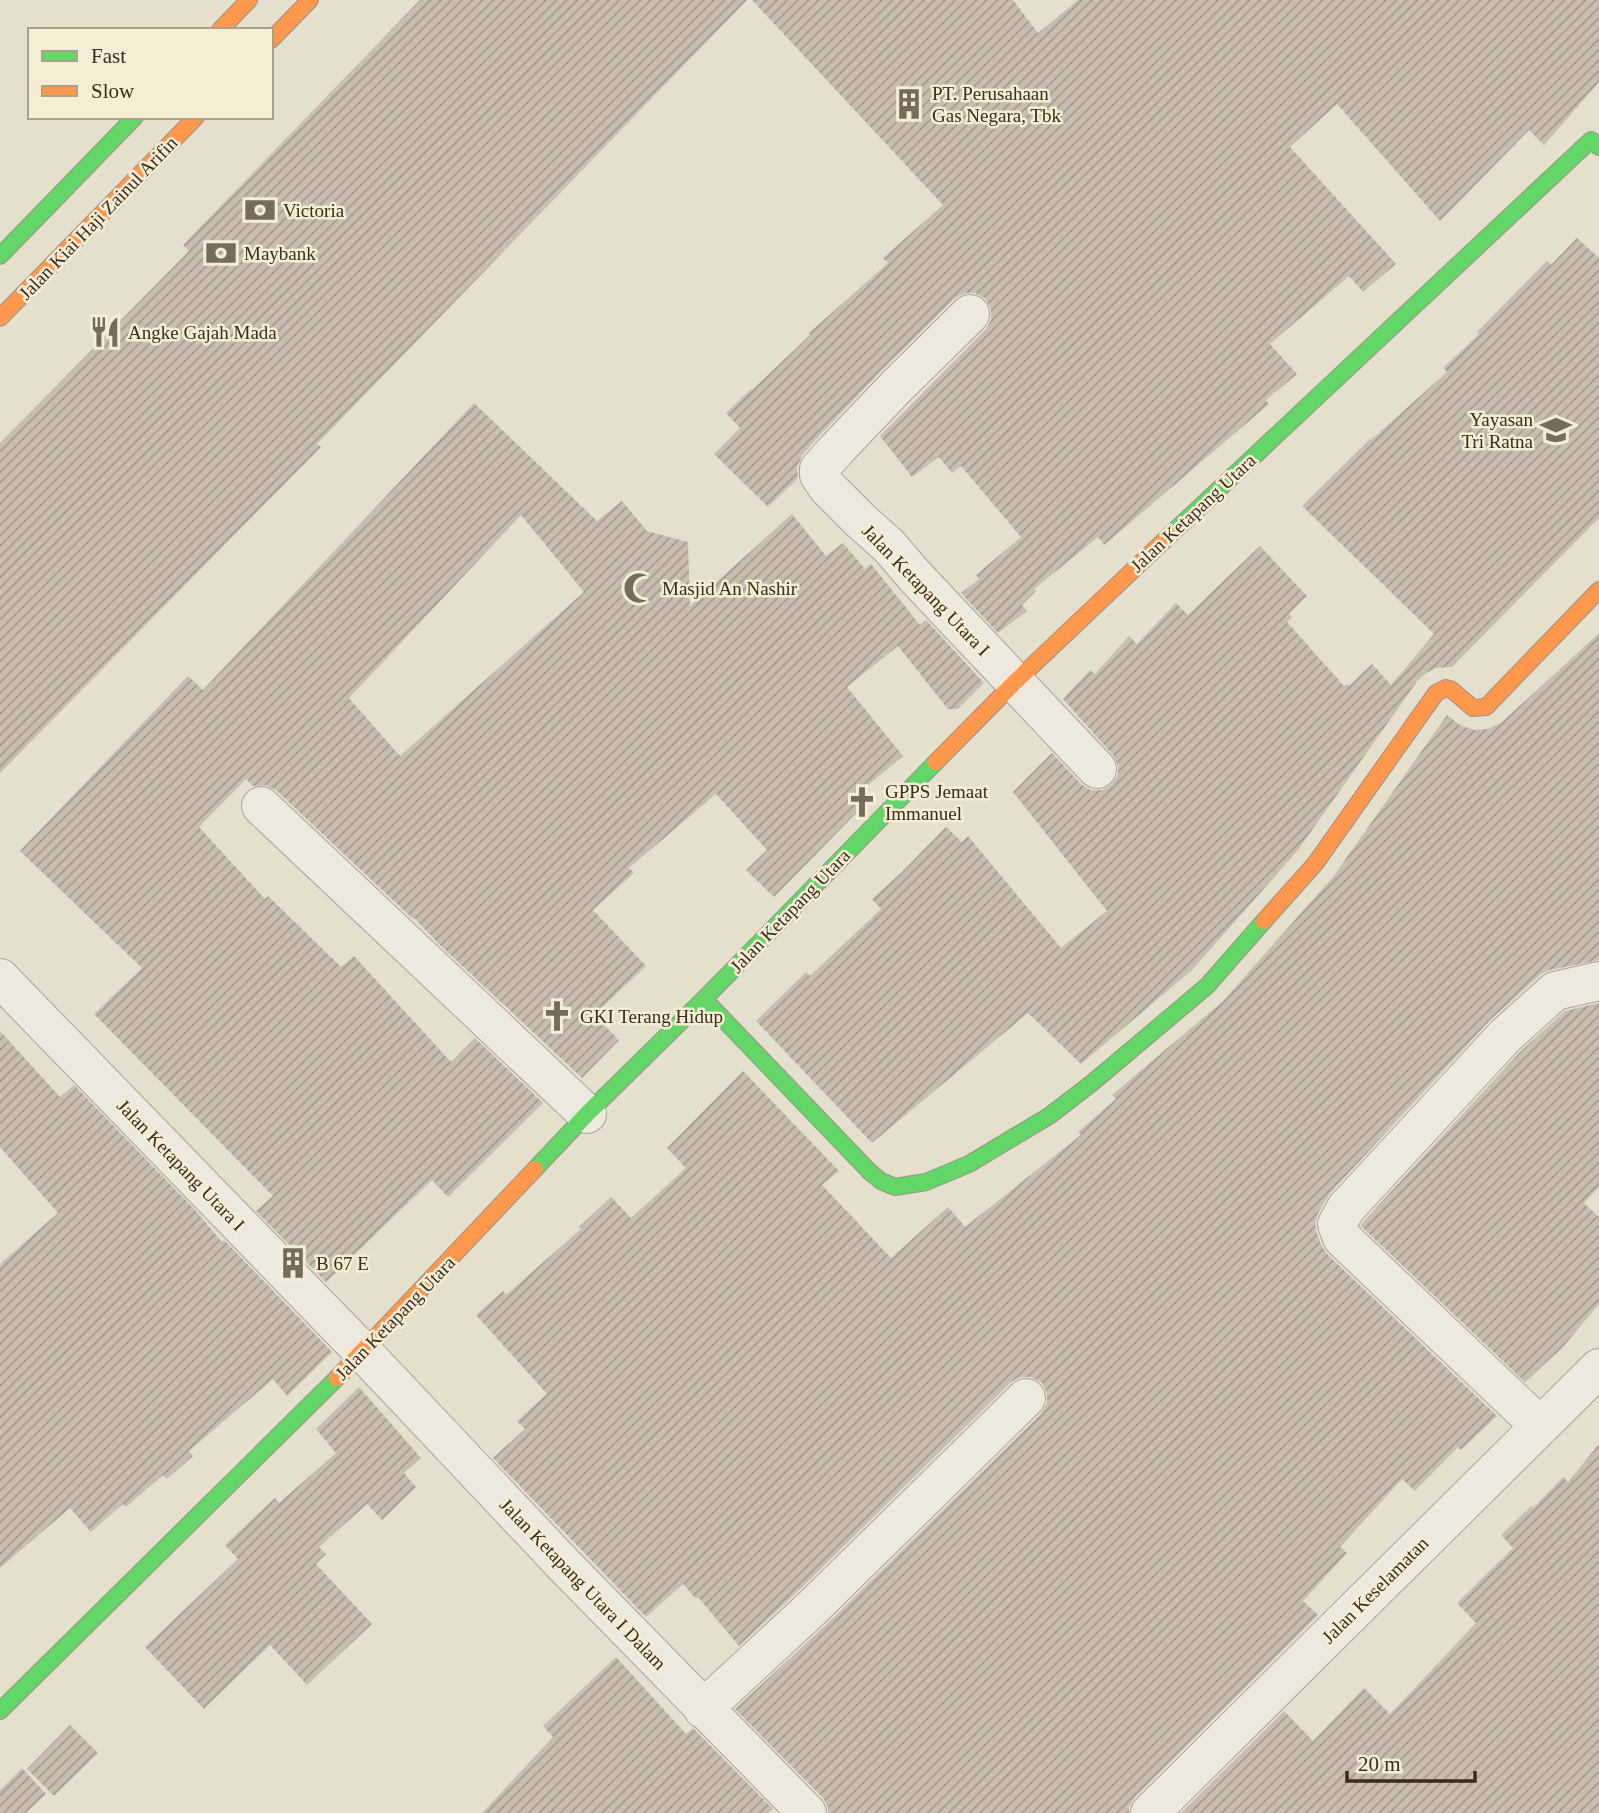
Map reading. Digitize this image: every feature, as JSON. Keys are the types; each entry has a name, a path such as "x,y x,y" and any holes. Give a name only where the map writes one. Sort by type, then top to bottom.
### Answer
{"street":[{"path":"222,28 249,0"},
{"path":"273,38 310,0"},
{"path":"0,256 90,171 133,119"},
{"name":"Jalan Kiai Haji Zainul Arifin","path":"0,318 113,194 194,119"},
{"name":"Jalan Ketapang Utara","path":"0,1711 363,1352 587,1114 704,999 1014,683 1219,488 1596,139"},
{"name":"Jalan Ketapang Utara I","path":"970,314 836,450 819,475 843,504 889,545 913,575 1014,683"},
{"path":"704,999 881,1181 895,1187 926,1182 969,1164 1049,1116 1207,986 1315,864 1436,694 1446,688 1473,708 1486,706 1599,590"},
{"path":"1014,683 1097,769"},
{"path":"261,806 587,1114"},
{"name":"Jalan Ketapang Utara I","path":"0,978 363,1352"},
{"path":"1540,1426 1342,1238 1337,1224 1346,1208 1505,1036 1555,991 1599,981"},
{"name":"Jalan Ketapang Utara I Dalam","path":"363,1352 564,1565 807,1813"},
{"name":"Jalan Keselamatan","path":"1150,1813 1599,1368"},
{"path":"703,1709 812,1608 1026,1398"}],"building":[{"path":"420,0 747,0 317,444 321,447 0,773 0,443 189,251 183,245"},
{"path":"752,0 1013,0 1038,33 1078,0 1599,0 1599,82 1544,145 1529,130 1440,221 1337,104 1290,147 1396,264 1363,292 1349,276 1270,344 1297,374 1266,400 1269,404 1104,545 1098,537 1034,589 1036,591 1022,605 1027,611 998,633 961,593 979,579 976,575 1021,537 961,466 952,473 939,457 912,477 880,436 986,329 991,320 991,309 985,298 975,293 965,293 955,298 802,455 797,468 798,478 768,507 714,454 740,428 726,413 810,335 809,333 888,263 883,258 943,205"},
{"path":"1577,238 1599,258 1599,518 1452,667 1436,668 1418,680 1298,850 1192,970 1081,1064 1028,1013 872,1143 756,1021 806,972 810,976 881,909 872,899 946,827 962,842 968,836 1061,948 1107,911 1013,792 1052,753 1090,790 1103,790 1112,784 1118,775 1118,765 1113,755 1063,699 1090,670 1095,674 1129,636 1137,644 1176,603 1188,615 1260,546 1307,596 1289,614 1292,617 1287,622 1344,686 1349,686 1372,664 1391,685 1434,634 1302,506 1370,439 1447,372 1443,368 1479,334 1477,332 1547,261 1551,265"},
{"path":"474,403 597,521 622,501 647,531 688,542 690,606 792,514 826,556 843,543 865,569 871,564 920,625 926,620 984,683 958,709 948,709 898,646 847,687 903,756 861,791 868,801 774,897 746,870 767,850 716,794 629,868 634,873 593,910 646,966 594,1015 619,1040 582,1078 276,790 265,785 253,786 246,779 199,827 265,899 268,896 341,967 354,956 451,1062 475,1038 543,1103 448,1197 432,1180 326,1282 256,1211 273,1196 94,1014 142,968 20,851 188,676 203,690","holes":["521,515 584,592 400,756 349,698"]},
{"path":"1599,633 1599,960 1541,974 1490,1020 1330,1193 1315,1222 1321,1245 1327,1254 1497,1416 1461,1450 1458,1447 1415,1491 1402,1479 1340,1547 1347,1553 1303,1601 1318,1615 1135,1797 1129,1807 1129,1813 828,1813 823,1798 735,1709 827,1624 1041,1414 1047,1403 1047,1393 1042,1383 1031,1377 1020,1377 1011,1382 739,1646 698,1597 696,1599 683,1584 646,1617 493,1458 525,1429 517,1421 547,1394 476,1315 503,1291 506,1295 581,1229 579,1227 611,1197 631,1218 686,1168 667,1148 743,1071 839,1171 822,1185 891,1258 948,1207 965,1227 1081,1135 1078,1132 1116,1099 1112,1095 1223,1001 1333,877 1447,715 1460,725 1474,730 1488,729 1501,723"},
{"path":"1599,1003 1599,1187 1584,1203 1599,1217 1599,1304 1562,1348 1525,1382 1361,1226 1520,1052 1565,1011"},
{"path":"0,1031 60,1097 74,1085 195,1210 222,1242 224,1240 332,1352 287,1396 273,1379 189,1451 193,1456 167,1479 163,1475 126,1507 123,1504 91,1532 70,1508 0,1568 0,1264 58,1213 0,1147"},
{"path":"359,1387 421,1458 404,1473 416,1487 382,1520 367,1504 319,1547 326,1554 316,1564 372,1624 307,1685 270,1645 204,1709 145,1647 238,1559 225,1545 275,1498 279,1503 336,1453 316,1429"},
{"path":"1599,1444 1599,1813 1181,1813 1284,1711 1313,1741 1364,1688 1390,1714 1476,1623 1457,1603 1513,1548 1501,1535 1531,1506 1533,1508 1563,1477 1568,1482"},
{"path":"616,1657 686,1734 693,1728 773,1809 768,1813 482,1813 553,1737 543,1726"},
{"path":"70,1725 98,1753 54,1796 27,1769"},
{"path":"22,1768 46,1794 26,1813 0,1813 0,1790"}],"traffic: fast":[{"path":"0,256 133,119"},
{"path":"1169,536 1591,140 1599,147"},
{"path":"535,1169 936,762"},
{"path":"704,999 870,1172 895,1187 926,1182 969,1164 1049,1116 1207,986 1264,921"},
{"path":"0,1711 337,1378"}],"traffic: slow":[{"path":"222,28 249,0"},
{"path":"273,38 310,0"},
{"path":"0,318 194,119"},
{"path":"936,762 1014,683 1169,536"},
{"path":"1264,921 1315,864 1436,693 1446,688 1473,708 1486,707 1599,590"},
{"path":"337,1378 535,1169"}],"place":[{"name":"PT. Perusahaan Gas Negara, Tbk","path":"909,104"},
{"name":"Victoria","path":"260,210"},
{"name":"Maybank","path":"221,253"},
{"name":"Angke Gajah Mada","path":"105,332"},
{"name":"Yayasan Tri Ratna","path":"1556,430"},
{"name":"Masjid An Nashir","path":"639,588"},
{"name":"GPPS Jemaat Immanuel","path":"862,802"},
{"name":"GKI Terang Hidup","path":"557,1016"},
{"name":"B 67 E","path":"293,1263"}]}
